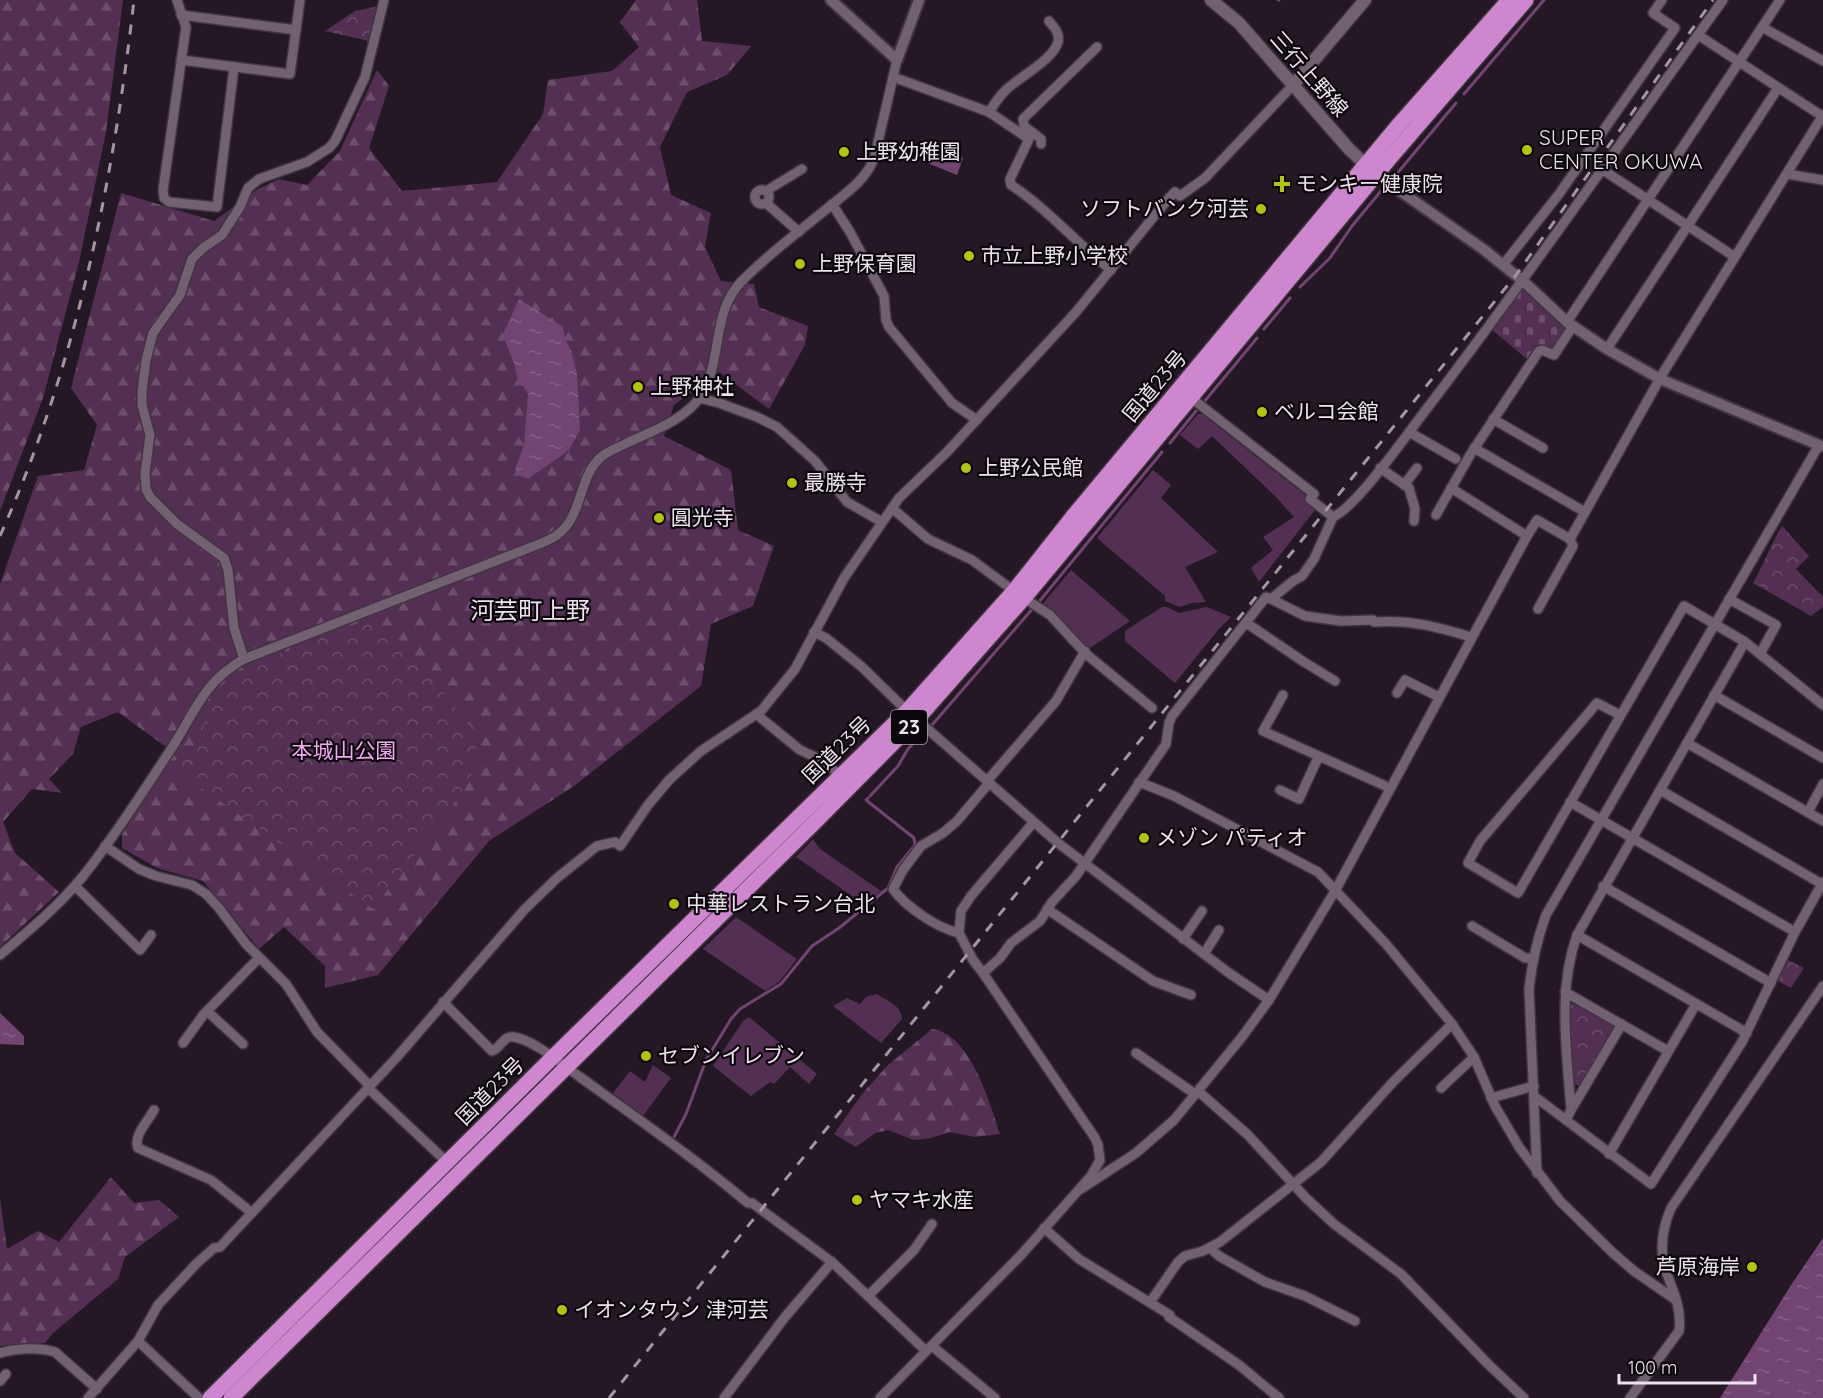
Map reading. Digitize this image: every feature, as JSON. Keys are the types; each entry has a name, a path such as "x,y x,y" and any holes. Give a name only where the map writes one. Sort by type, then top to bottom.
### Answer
{"highway":[{"name":"国道23号","path":"231,1398 815,822 1019,594 1190,397 1509,0"},
{"name":"国道23号","path":"1019,594 1083,505 1371,170 1526,0"},
{"name":"国道23号","path":"210,1398 553,1057 841,776 912,715"}],"main road":[{"name":"三行上野線","path":"1211,0 1239,23 1349,149 1371,170"},
{"path":"1294,84 1365,0"}],"street":[{"path":"177,0 186,27 163,190 164,198 169,202 217,207 234,67"},
{"path":"181,60 290,75 300,0"},
{"path":"244,659 234,628 228,570 224,558 177,524 153,501 146,489 144,473 150,435 142,405 142,392 149,343 153,333 180,295 192,259 222,235 240,207 248,188 259,179 307,162 329,148 335,141 365,77 384,0"},
{"path":"831,0 897,60"},
{"path":"0,956 66,897 75,886 105,846 205,692 218,677 244,659 557,535 570,522 591,471 602,456 670,422 691,407 710,378 723,314 735,289 859,180 873,162 897,60 919,0"},
{"path":"1503,265 1559,194 1675,28 1653,13 1662,0"},
{"path":"1271,599 1302,576 1314,559 1333,517 1340,514 1354,499 1409,432 1523,281 1723,0"},
{"path":"1436,515 1474,448 1539,351 1554,355 1570,324 1648,200 1780,0"},
{"path":"181,15 296,30"},
{"path":"989,112 1008,87 1053,51 1058,42 1058,35 1049,21"},
{"path":"1762,27 1823,61"},
{"path":"1570,539 1660,379 1822,116 1698,35"},
{"path":"1041,144 1041,140 1024,126 1023,119 1097,47"},
{"path":"893,77 989,112 1029,139 1010,178 1011,185 1044,209 1084,249 1111,270"},
{"path":"88,1398 138,1341 158,1305 197,1263 214,1248 220,1246 252,1213 369,1087 524,910 556,878 600,845 615,842 620,846 648,805 669,780 701,751 761,711 795,669 844,578 892,508 909,488 977,420 1076,312 1169,198 1175,192 1180,196 1205,177 1294,84"},
{"path":"1607,349 1778,88"},
{"path":"798,232 766,203 769,197 757,192 802,169"},
{"path":"1371,170 1503,265 1570,324 1607,349 1660,379 1821,446 1729,599 1546,915 1533,958 1529,989 1537,1173"},
{"path":"1603,170 1735,257"},
{"path":"1786,174 1823,180"},
{"path":"832,204 850,232 884,296 886,320 889,327 952,402 977,420"},
{"path":"1190,397 1314,494 1310,499 1333,517"},
{"path":"699,398 719,403 777,427 814,461 847,502 882,522"},
{"path":"1493,419 1543,448"},
{"path":"1409,432 1456,459"},
{"path":"1474,448 1585,512"},
{"path":"1380,468 1409,488 1413,502 1414,521"},
{"path":"1404,485 1417,468"},
{"path":"1450,488 1527,536"},
{"path":"892,508 928,539 972,560 1050,615 1085,651 1152,708"},
{"path":"1081,1189 1127,1159 1161,1133 1196,1093 1269,1000 1335,891 1471,637 1537,520 1570,539 1573,546 1538,609"},
{"path":"983,973 1000,958 1011,943 1040,921 1047,909 1085,864 1166,744 1168,723 1172,716 1266,597 1305,616 1341,621 1412,622 1471,637"},
{"path":"1729,599 1776,625 1760,654"},
{"path":"1620,715 1597,703 1480,841 1468,863 1518,893 1684,606 1745,642 1823,705"},
{"path":"1245,624 1335,681"},
{"path":"814,632 826,638 849,656 1033,823 1183,939 1269,1000"},
{"path":"1571,1110 1565,992 1567,966 1577,935 1603,886 1745,642"},
{"path":"959,933 920,914 903,902 893,889 903,870 921,846 943,833 957,821 1056,701 1085,651"},
{"path":"1397,693 1405,680 1439,697"},
{"path":"1283,695 1263,731 1390,788"},
{"path":"1714,695 1823,758"},
{"path":"756,714 800,750 822,760 841,776"},
{"path":"1687,743 1823,821"},
{"path":"1280,790 1299,799 1320,757"},
{"path":"1139,782 1174,796 1318,872 1386,945 1452,1024 1474,1057 1491,1098 1519,1147 1560,1201 1634,1271 1676,1300"},
{"path":"1808,812 1823,784"},
{"path":"1534,1091 1566,1120 1651,1184 1747,1033 1795,932 1822,883 1660,790"},
{"path":"1570,802 1795,932"},
{"path":"880,1398 992,1286 1081,1189 1100,1160 1098,1145 973,960 959,933 961,911 970,896 1033,823"},
{"path":"105,846 139,869 202,891 219,908 244,942 290,988 318,1032 369,1087 448,1163"},
{"path":"75,886 140,950 151,934"},
{"path":"1603,886 1771,983"},
{"path":"1047,909 1153,981 1191,995"},
{"path":"1183,939 1202,911"},
{"path":"1472,926 1525,958 1533,958"},
{"path":"1204,954 1219,930"},
{"path":"1577,935 1747,1033"},
{"path":"183,1043 207,1011 259,958"},
{"path":"1630,1398 1679,1331 1681,1318 1662,1254 1662,1236 1671,1208 1823,986"},
{"path":"1565,992 1668,1051"},
{"path":"442,1002 492,1051 506,1038 514,1037 553,1057 567,1067 748,1203 752,1203 832,1262 929,1348 995,1398"},
{"path":"1609,1154 1696,1004"},
{"path":"207,1011 243,1044"},
{"path":"1151,1301 1178,1262 1185,1256 1210,1248 1220,1242 1321,1162 1381,1095 1452,1024"},
{"path":"1566,1120 1622,1024"},
{"path":"1136,1053 1196,1093 1248,1136 1291,1184 1334,1224 1401,1274 1524,1398"},
{"path":"1441,1088 1474,1057"},
{"path":"1491,1098 1534,1091"},
{"path":"154,1110 137,1137 138,1149 211,1180 252,1213"},
{"path":"868,1296 914,1250 932,1224"},
{"path":"1044,1228 1079,1259 1151,1301 1239,1365 1279,1398"},
{"path":"1210,1248 1219,1256 1265,1282 1305,1296 1355,1321"},
{"path":"724,1398 785,1317 832,1262"},
{"path":"138,1341 199,1398"},
{"path":"0,1353 12,1350 55,1352 97,1389"}],"green space":[{"path":"0,0 123,0 106,132 79,262 43,398 0,511"},
{"path":"636,0 697,0 702,41 751,46 727,75 687,92 660,147 671,195 711,213 705,247 721,281 754,284 759,307 808,326 805,345 769,409 719,372 674,405 664,436 731,470 738,530 774,546 753,606 711,624 701,686 574,786 489,841 378,975 325,988 325,966 284,927 259,949 203,881 157,868 122,848 122,834 173,752 118,712 81,727 73,754 49,779 62,793 32,789 3,822 15,853 59,892 0,947 0,584 38,476 84,470 97,425 71,388 121,193 214,221 258,189 279,179 307,185 340,151 377,70 389,86 369,148 402,191 497,182 543,114 548,80 612,71 639,47 620,22"},
{"path":"378,6 369,41 325,31 355,11"},
{"path":"1521,290 1524,290 1567,329 1554,350 1538,346 1530,359 1527,359 1491,329"},
{"path":"1198,414 1202,414 1309,498 1315,510 1259,582 1251,568 1273,550 1263,537 1294,517 1212,436 1198,449 1180,435"},
{"path":"1153,470 1171,485 1161,498 1218,552 1185,567 1206,602 1180,607 1165,601 1165,596 1097,538"},
{"path":"1782,526 1809,556 1796,569 1823,597 1823,607 1811,616 1753,583"},
{"path":"1071,570 1130,621 1087,650 1040,607"},
{"path":"1162,607 1179,613 1207,607 1231,617 1175,683 1125,641 1125,631"},
{"name":"本城山公園","path":"368,619 438,686 477,734 474,770 459,797 373,909 169,765 191,749 201,734 215,694 233,676 253,665"},
{"path":"813,839 820,849 881,891 865,905 796,857"},
{"path":"736,917 797,959 779,982 765,991 703,949"},
{"path":"1786,959 1804,968 1791,988 1778,981"},
{"path":"877,994 897,1007 902,1019 881,1043 833,1006 847,998 860,1004 866,997"},
{"path":"1575,1002 1612,1023 1614,1030 1581,1086 1573,1084 1570,1005"},
{"path":"749,1017 817,1074 809,1084 790,1067 774,1084 770,1082 751,1096 713,1066 743,1021"},
{"path":"932,1029 945,1033 968,1056 984,1088 1000,1134 975,1137 949,1132 931,1138 914,1140 888,1130 875,1133 856,1147 834,1134 862,1094 887,1066"},
{"path":"653,1065 671,1078 643,1116 613,1093 630,1071 645,1082"},
{"path":"111,1177 134,1203 159,1200 179,1217 125,1257 118,1279 53,1333 45,1343 0,1346 0,1198 7,1249 38,1231 59,1242"}],"water":[{"path":"932,146 963,158 957,175 925,162"},
{"path":"519,299 563,327 577,374 580,430 569,450 528,479 516,474 515,470 524,445 528,394 517,377 504,332"},
{"path":"0,1013 24,1036 24,1045 0,1044"},
{"path":"1823,1238 1823,1398 1720,1398 1793,1282"}],"waterway":[{"path":"1464,94 1544,0"},
{"path":"1395,176 1456,103"},
{"path":"1300,287 1330,258 1352,226 1381,191"},
{"path":"1264,329 1290,298"},
{"path":"1204,402 1257,338"},
{"path":"1170,443 1196,411"},
{"path":"1038,603 1162,452"},
{"path":"932,725 1034,607"},
{"path":"870,796 898,766 908,749 924,732"},
{"path":"674,1137 686,1114 706,1060 731,1019 740,1009 781,984 812,946 839,928 888,888 897,867 915,845 914,838 866,800 868,798"}],"railway":[{"path":"0,536 27,472 50,406 88,273 115,137 134,0"},
{"path":"609,1398 1516,275 1713,0"}],"place":[{"name":"SUPER CENTER OKUWA","path":"1527,150"},
{"name":"上野幼稚園","path":"844,152"},
{"name":"モンキー健康院","path":"1282,184"},
{"name":"ソフトバンク河芸","path":"1261,209"},
{"name":"市立上野小学校","path":"969,256"},
{"name":"上野保育園","path":"800,264"},
{"name":"上野神社","path":"638,387"},
{"name":"ベルコ会館","path":"1262,412"},
{"name":"上野公民館","path":"966,468"},
{"name":"最勝寺","path":"792,483"},
{"name":"圓光寺","path":"659,518"},
{"name":"メゾン パティオ","path":"1144,838"},
{"name":"中華レストラン台北","path":"674,904"},
{"name":"セブンイレブン","path":"646,1056"},
{"name":"ヤマキ水産","path":"857,1200"},
{"name":"芦原海岸","path":"1752,1267"},
{"name":"イオンタウン 津河芸","path":"562,1310"}],"district":[{"name":"河芸町上野","path":"530,611"}]}
